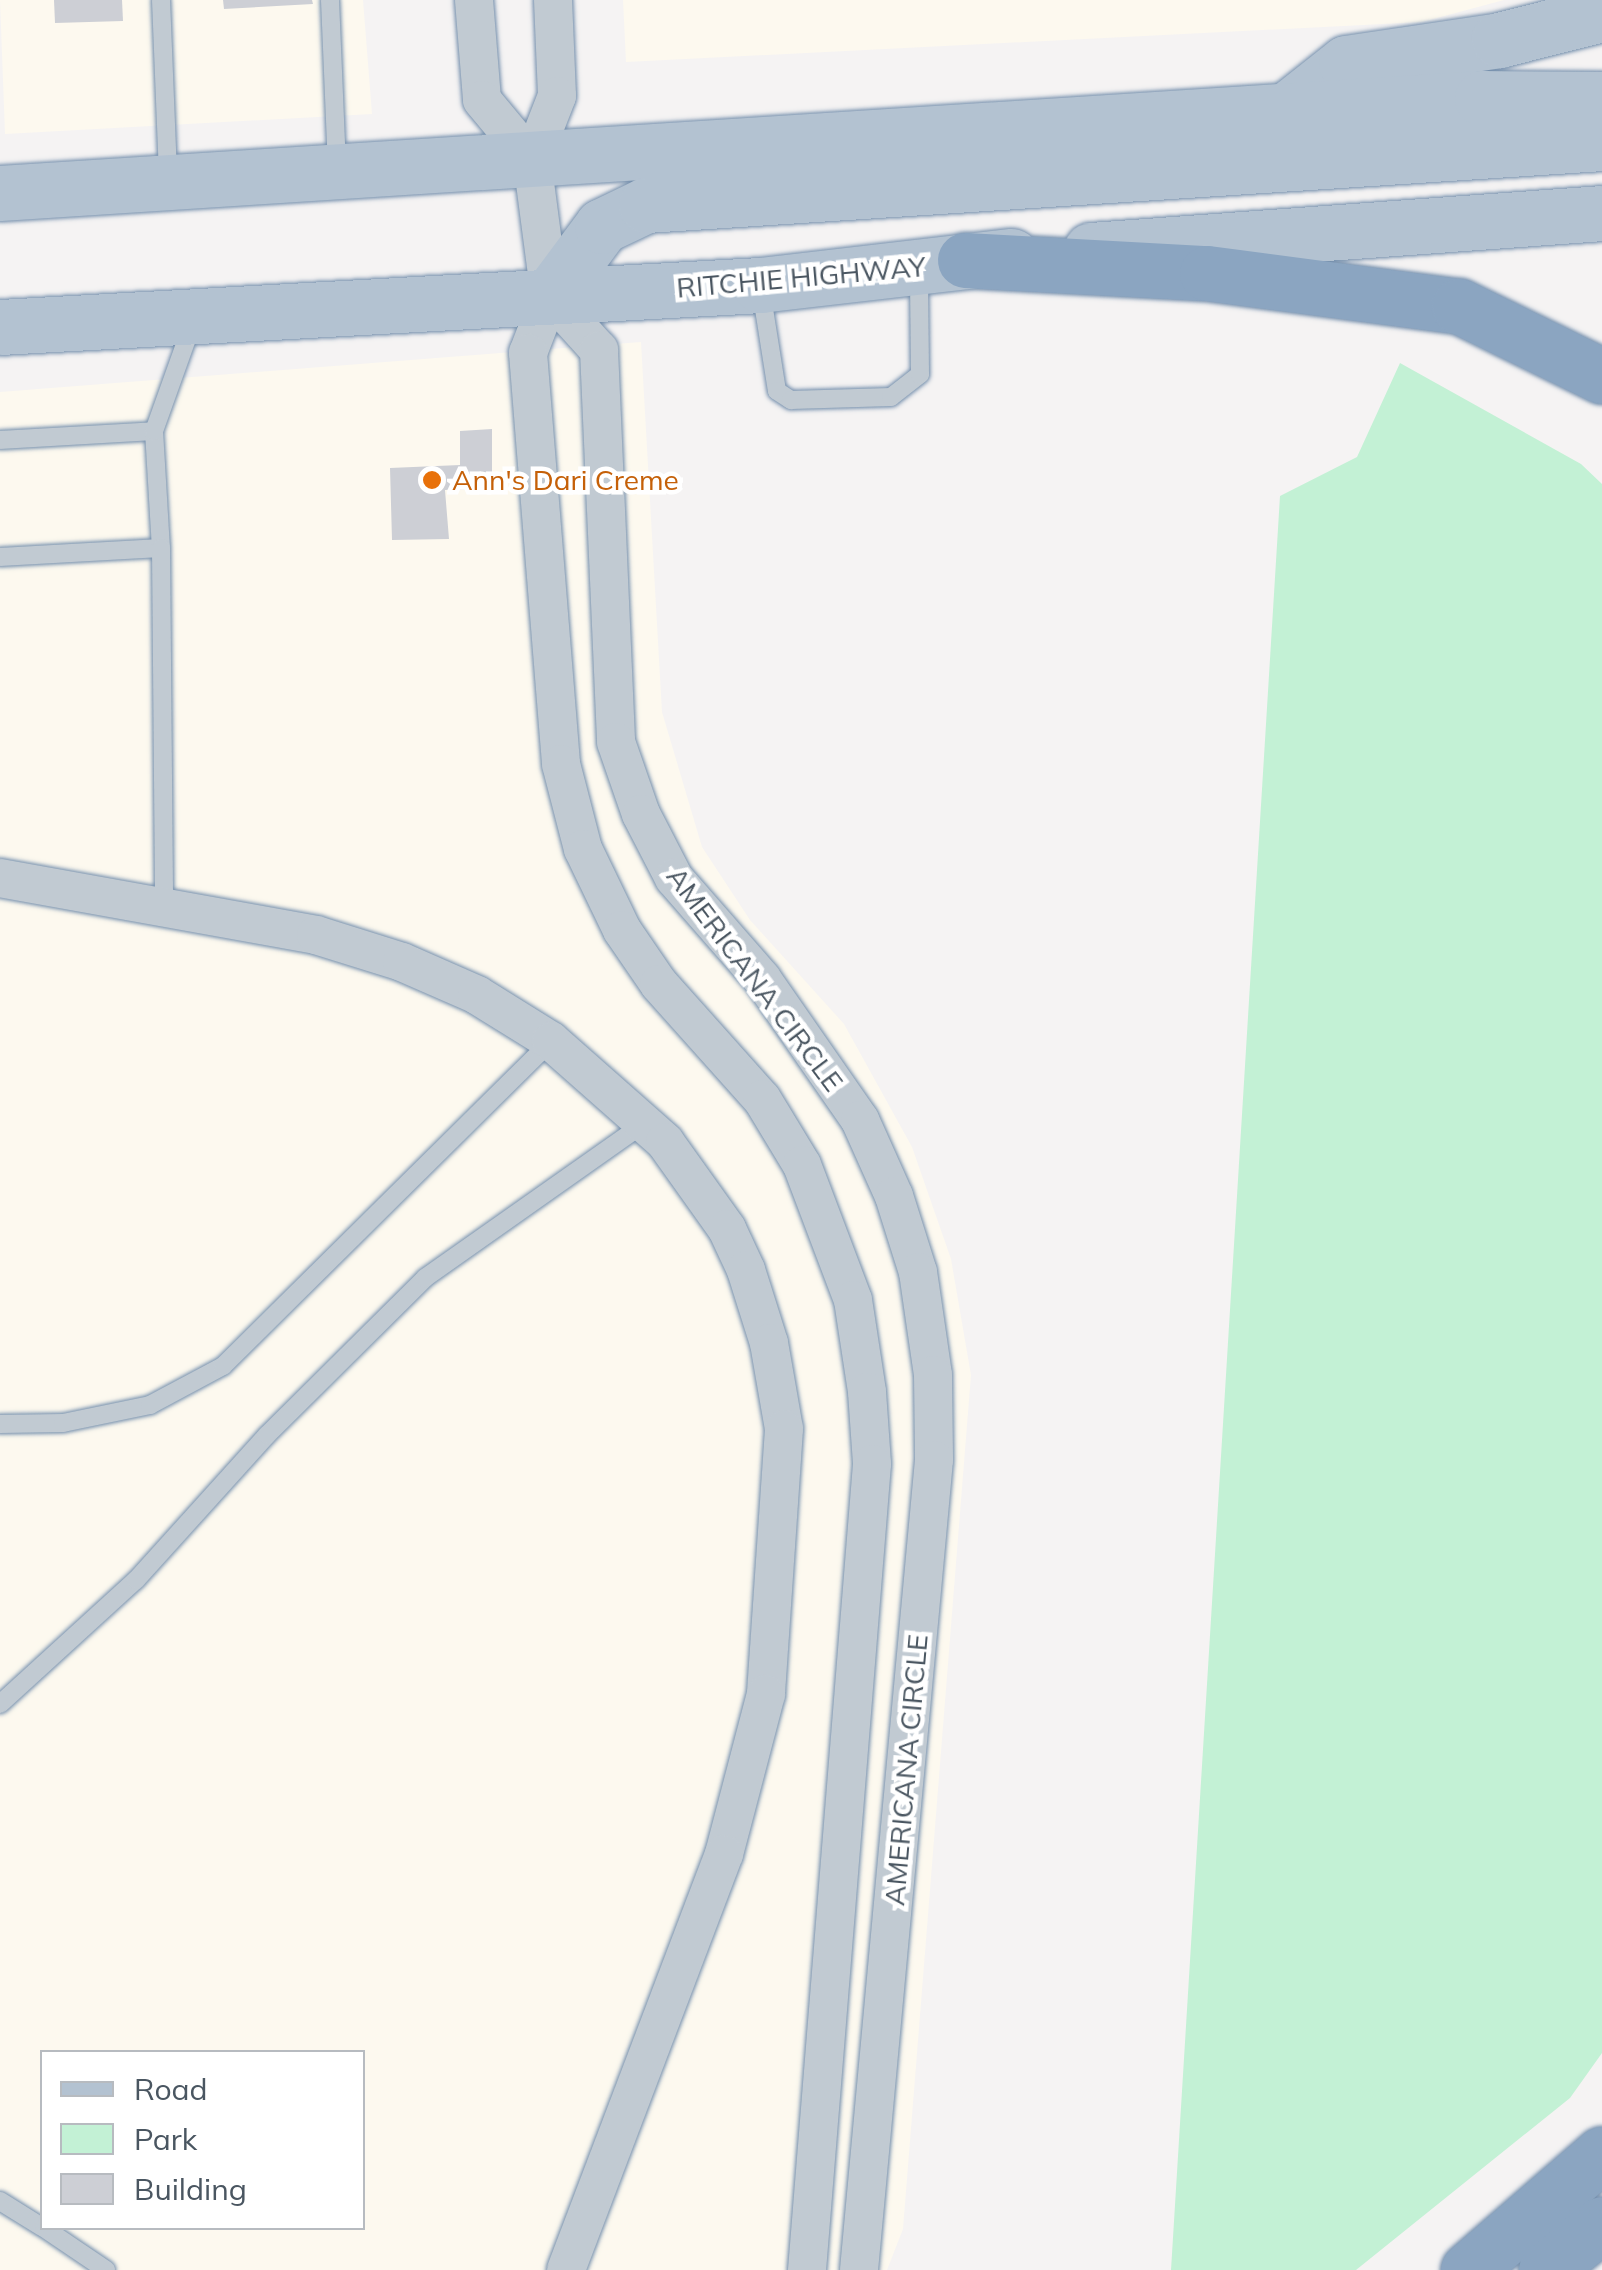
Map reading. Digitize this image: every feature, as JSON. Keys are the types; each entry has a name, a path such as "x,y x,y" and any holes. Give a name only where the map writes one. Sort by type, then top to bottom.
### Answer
{"highway":[{"path":"942,263 1207,272 1459,306 1602,376"},
{"path":"1468,2270 1602,2154"},
{"path":"1546,2270 1602,2224"}],"main road":[{"path":"1283,113 1346,62 1499,40 1602,14"},
{"path":"0,193 1482,98 1602,99"},
{"path":"550,296 602,226 646,205 1602,142"},
{"name":"RITCHIE HIGHWAY","path":"0,327 760,285 942,263 1602,213"}],"street":[{"path":"474,0 482,100 532,160"},
{"name":"AMERICANA CIRCLE","path":"553,0 557,96 532,160 550,296 528,353 561,764 583,848 622,930 658,984 762,1099 802,1165 853,1300 868,1392 872,1464 807,2270"},
{"name":"AMERICANA CIRCLE","path":"550,296 598,350 616,742 641,814 674,878 762,978 860,1120 894,1196 918,1272 934,1374 934,1460 860,2270"},
{"path":"0,878 316,935 402,962 477,995 551,1041 645,1123 727,1229 746,1270 769,1344 784,1429 784,1501 766,1694 750,1770 566,2270"}],"lane":[{"path":"161,0 168,182"},
{"path":"330,0 337,172"},
{"path":"760,285 777,392 791,400 891,397 920,374 942,263"},
{"path":"164,906 161,548 154,431 195,316"},
{"path":"0,440 154,431"},
{"path":"0,558 161,548"},
{"path":"0,1424 62,1424 150,1405 224,1366 551,1041"},
{"path":"0,1704 136,1580 267,1435 425,1278 645,1123"},
{"path":"0,2200 40,2225"},
{"path":"47,2230 106,2270"}],"shaded area":[{"path":"0,0 363,0 372,114 5,134"},
{"path":"623,0 1504,0 1422,22 626,62"},
{"path":"641,342 662,712 702,847 750,920 844,1024 912,1147 951,1259 971,1375 903,2229 887,2270 0,2270 0,392"}],"green space":[{"path":"1400,363 1581,464 1602,484 1602,2053 1570,2098 1356,2270 1171,2270 1280,496 1357,457"}],"building":[{"path":"54,0 122,0 123,21 55,23"},
{"path":"223,0 312,0 313,4 224,9"},
{"path":"492,429 492,488 445,490 449,539 392,540 390,468 460,465 460,431"}],"place":[{"name":"Ann's Dari Creme","path":"432,480"}]}
